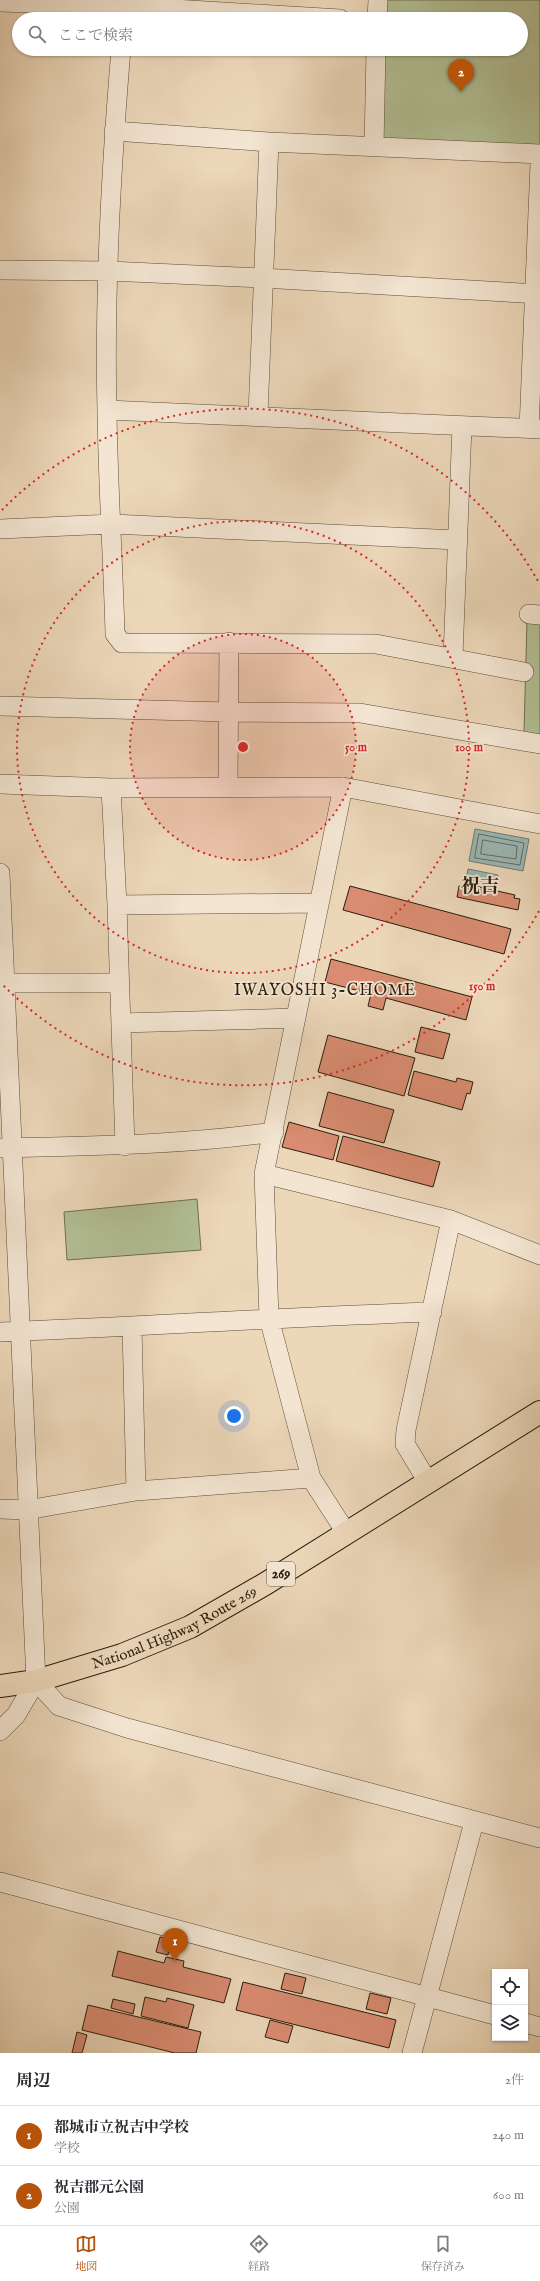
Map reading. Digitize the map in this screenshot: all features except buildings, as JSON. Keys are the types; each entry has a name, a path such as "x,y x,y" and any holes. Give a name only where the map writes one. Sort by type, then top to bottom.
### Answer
{"highway":[{"name":"National Highway Route 269","path":"0,1686 36,1681 122,1655 190,1627 346,1534 540,1412"}],"street":[{"path":"377,12 378,0"},
{"path":"0,2 203,12"},
{"path":"120,56 114,131 108,271 107,410 115,634 122,643 229,642 376,644 453,657 524,672"},
{"path":"374,146 376,56"},
{"path":"114,131 269,142 540,154"},
{"path":"258,415 262,278 269,142"},
{"path":"107,410 258,415 535,429 540,164"},
{"path":"0,270 108,271 262,278 537,294"},
{"path":"453,657 462,426"},
{"path":"0,529 112,524 457,540"},
{"path":"228,786 229,642"},
{"path":"0,706 228,712 360,713 540,744"},
{"path":"0,784 111,788 228,786 343,787 540,824"},
{"path":"343,787 318,903 274,1132 264,1174 269,1318 311,1478 346,1534"},
{"path":"111,788 117,905 125,1146"},
{"path":"0,874 5,1148 20,1331 36,1681 16,1715 0,1731"},
{"path":"117,905 318,903"},
{"path":"2,983 120,983"},
{"path":"121,1023 296,1018"},
{"path":"5,1148 125,1146 236,1137 274,1132"},
{"path":"264,1174 451,1220 540,1255"},
{"path":"428,1482 405,1444 451,1220"},
{"path":"0,1332 132,1327 269,1318 432,1312"},
{"path":"132,1327 136,1491"},
{"path":"0,1509 27,1510 136,1491 311,1478"},
{"path":"36,1681 59,1706 119,1725 474,1822 540,1838"},
{"path":"412,2053 474,1822"},
{"path":"0,1882 426,1998 492,2014"},
{"path":"528,2024 540,2027"}],"green space":[{"path":"386,0 540,0 540,146 386,139 381,134 384,56 528,56 528,12 385,12"},
{"path":"527,621 540,622 540,736 524,733"},
{"path":"197,1199 201,1250 67,1260 64,1212"}],"water":[{"path":"475,829 529,839 523,871 469,861"},
{"path":"468,869 498,875 496,884 466,879"}],"place":[{"name":"祝吉郡元公園","path":"461,92"},
{"name":"都城市立祝吉中学校","path":"175,1961"}],"district":[{"name":"祝吉","path":"480,887"},
{"name":"IWAYOSHI 3-CHOME","path":"325,991"}]}
